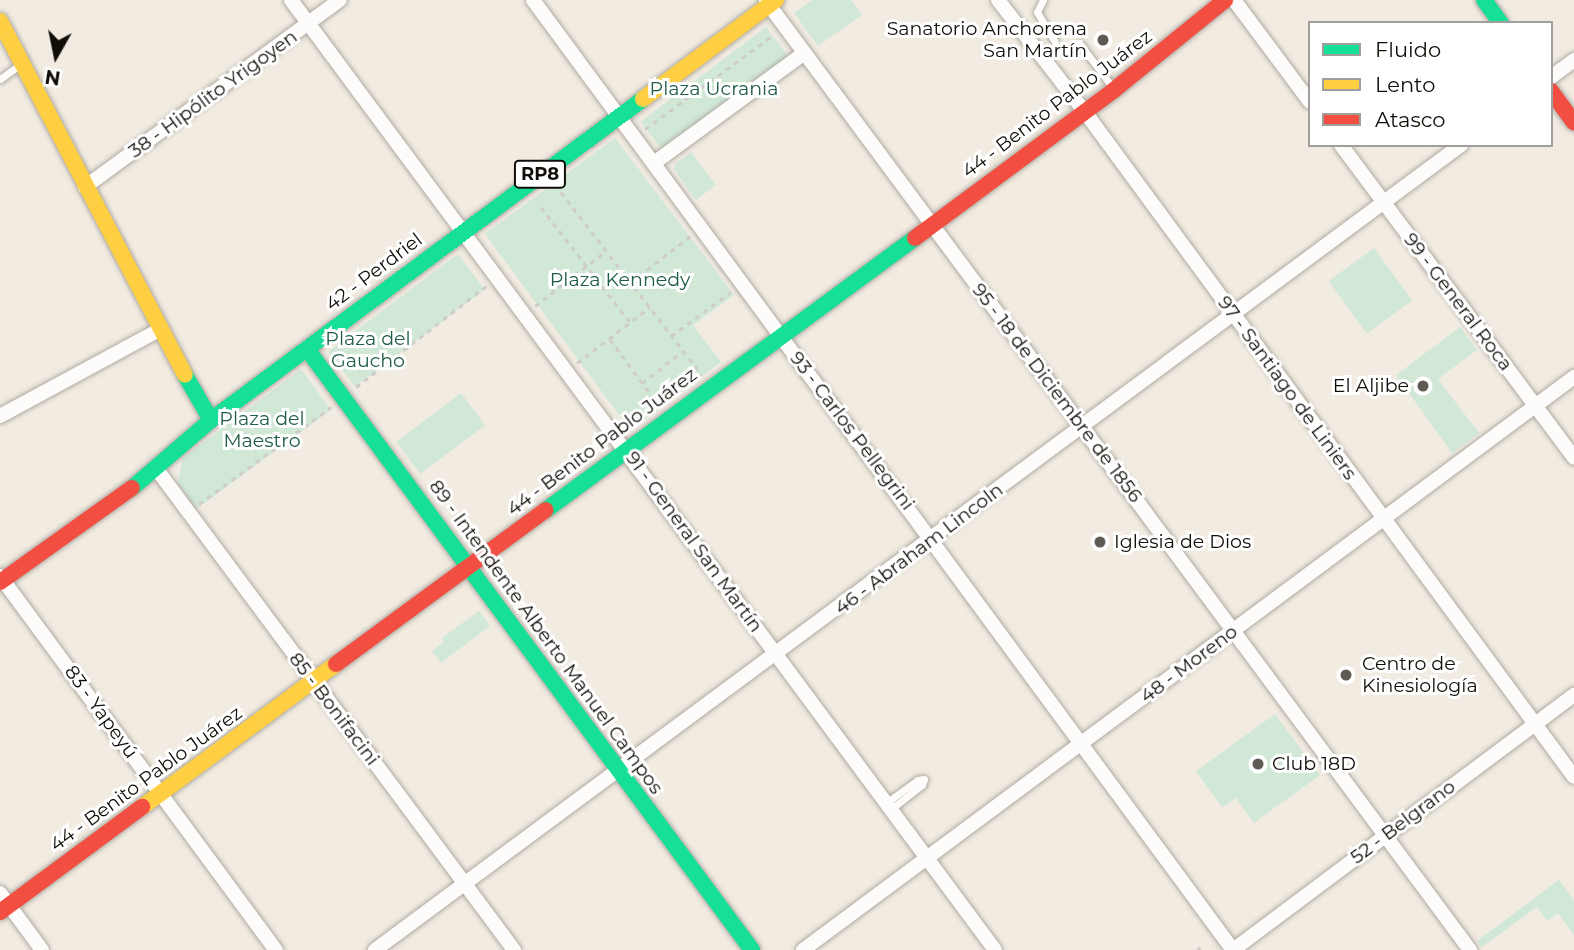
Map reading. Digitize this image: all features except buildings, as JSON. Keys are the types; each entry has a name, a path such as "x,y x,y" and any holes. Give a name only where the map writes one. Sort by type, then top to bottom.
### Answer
{"street":[{"name":"91 - General San Martín","path":"291,0 461,233 627,451 995,950"},
{"name":"38 - Hipólito Yrigoyen","path":"85,187 340,0"},
{"name":"93 - Carlos Pellegrini","path":"533,0 1233,950"},
{"name":"44 - Benito Pablo Juárez","path":"3,904 161,794 627,451 1114,90 1225,0"},
{"path":"1234,0 1308,99"},
{"path":"1485,0 1501,21"},
{"name":"42 - Perdriel","path":"1,579 143,480 211,421 770,2"},
{"name":"95 - 18 de Diciembre de 1856","path":"770,2 803,54 1234,630 1469,950"},
{"name":"97 - Santiago de Liniers","path":"1005,2 1574,777"},
{"path":"0,21 159,330 211,421"},
{"path":"654,163 803,54"},
{"path":"1553,76 1574,60"},
{"path":"1553,94 1574,123"},
{"name":"99 - General Roca","path":"1342,147 1574,458"},
{"name":"46 - Abraham Lincoln","path":"375,950 777,655 1458,147"},
{"path":"0,416 159,330"},
{"name":"89 - Intendente Alberto Manuel Campos","path":"307,349 752,950"},
{"name":"48 - Moreno","path":"803,950 1574,377"},
{"name":"85 - Bonifacini","path":"155,467 514,950"},
{"name":"83 - Yapeyú","path":"1,579 276,950"},
{"name":"52 - Belgrano","path":"1233,950 1574,695"},
{"path":"3,904 42,950"}],"lane":[{"path":"1043,0 1037,12 1055,42"},
{"path":"1080,44 1114,90"},
{"path":"0,79 22,63"},
{"path":"924,779 922,785 888,806 924,779"}],"path":[{"path":"645,130 772,36"},
{"path":"561,192 705,378"},
{"path":"541,207 630,322"},
{"path":"630,282 692,235"},
{"path":"535,306 607,251"},
{"path":"353,390 486,286"},
{"path":"671,336 734,290"},
{"path":"577,363 650,307"},
{"path":"610,338 662,410"},
{"path":"642,383 683,351"},
{"path":"197,506 331,407"}],"green space":[{"path":"812,0 851,0 862,15 818,46 794,13"},
{"name":"Plaza Ucrania","path":"766,27 789,57 663,152 641,121"},
{"name":"Plaza Kennedy","path":"615,138 734,295 693,325 721,362 634,427 627,426 485,234"},
{"path":"691,152 716,185 696,200 674,169 675,164"},
{"path":"1374,248 1412,301 1367,334 1329,281"},
{"name":"Plaza del Gaucho","path":"458,254 484,289 355,387 329,351"},
{"name":"El Aljibe","path":"1460,327 1477,350 1438,379 1479,433 1452,453 1396,375"},
{"name":"Plaza del Maestro","path":"301,369 331,410 195,510 178,482 183,458"},
{"path":"461,393 485,425 420,474 396,442"},
{"path":"479,611 490,626 441,663 432,651 444,642 442,638"},
{"name":"Club 18D","path":"1275,714 1320,775 1254,823 1236,798 1222,807 1196,771"},
{"path":"1559,880 1574,901 1574,935 1558,913 1547,921 1537,907 1482,947 1477,941"}],"traffic: fast":[{"path":"1484,0 1500,21"},
{"path":"185,375 211,420 643,99"},
{"path":"546,510 915,238"},
{"path":"307,349 752,950"},
{"path":"132,488 211,420"}],"traffic: slow":[{"path":"643,99 776,0"},
{"path":"0,21 185,375"},
{"path":"142,807 336,664"}],"traffic: jam":[{"path":"915,238 1114,90 1225,0"},
{"path":"1553,94 1574,123"},
{"path":"0,582 132,488"},
{"path":"336,664 546,510"},
{"path":"0,912 142,807"}],"place":[{"name":"Sanatorio Anchorena San Martín","path":"1103,40"},
{"name":"El Aljibe","path":"1423,386"},
{"name":"Iglesia de Dios","path":"1100,542"},
{"name":"Centro de Kinesiología","path":"1346,675"},
{"name":"Club 18D","path":"1258,764"}]}
